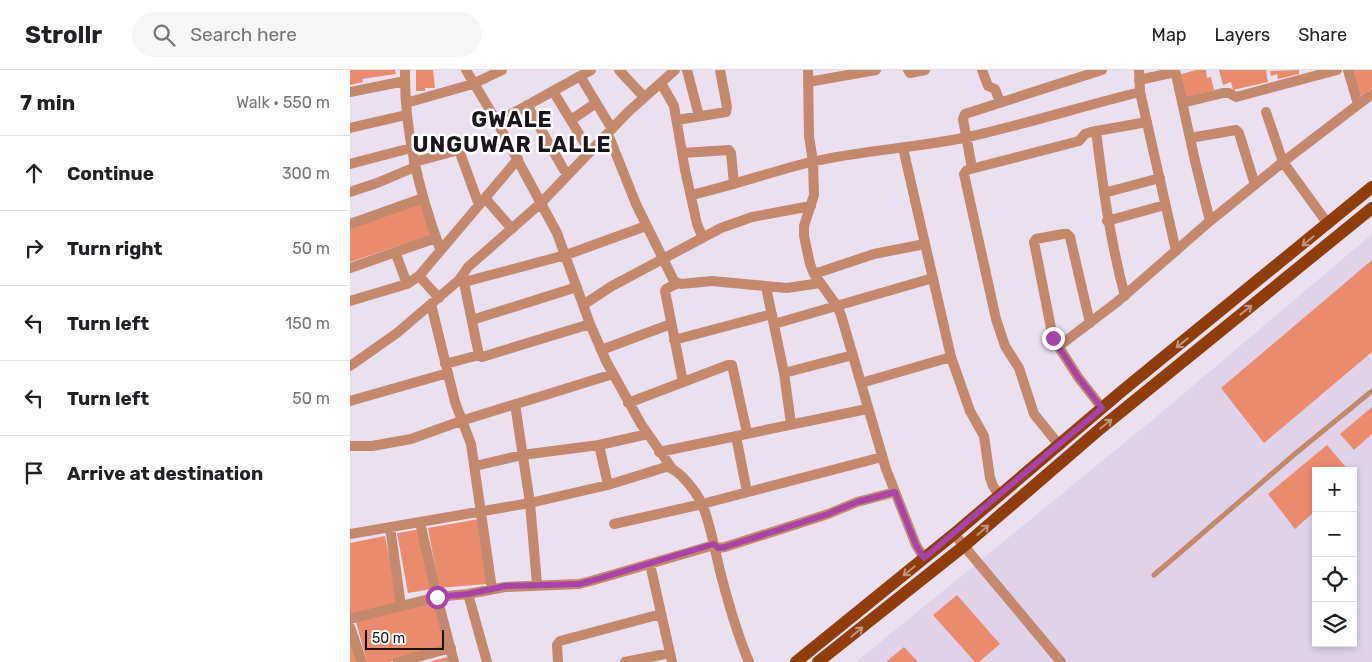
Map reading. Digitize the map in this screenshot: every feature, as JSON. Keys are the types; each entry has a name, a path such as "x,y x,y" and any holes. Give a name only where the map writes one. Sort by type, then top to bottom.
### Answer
{"main road":[{"path":"796,662 954,534 1102,408 1372,187"},
{"path":"818,662 964,546 1101,428 1372,208"}],"street":[{"path":"405,70 406,115 410,148 423,198 440,249"},
{"path":"466,70 518,159 541,203 566,255 601,350 628,402 660,452 671,467 679,473 702,504 727,598 749,662"},
{"path":"406,103 473,84 502,70"},
{"path":"497,122 591,70"},
{"path":"619,70 644,97"},
{"path":"479,355 463,279 468,267 541,203 663,77 675,70"},
{"path":"687,70 699,116"},
{"path":"677,120 726,112 720,70"},
{"path":"808,70 809,136 813,162 814,195 804,226 804,236 810,264 817,278 837,306 882,457 916,545 924,558"},
{"path":"808,82 876,70"},
{"path":"908,70 910,73 925,70"},
{"path":"982,70 988,86 995,89 1000,102"},
{"path":"972,168 966,137 965,114 1082,72 1102,70"},
{"path":"1182,103 1229,92 1236,98 1337,70"},
{"path":"1348,70 1358,104"},
{"path":"1176,251 1140,92 1139,75 1175,71 1210,221"},
{"path":"580,76 596,102 610,131 646,226 674,281 678,283"},
{"path":"663,77 674,106 691,195 703,238"},
{"path":"350,92 405,81"},
{"path":"554,91 590,152"},
{"path":"691,195 813,162 966,137 1140,92"},
{"path":"1058,346 1125,296 1210,221 1372,94"},
{"path":"571,120 596,102"},
{"path":"527,105 564,170"},
{"path":"1266,112 1283,162 1328,224"},
{"path":"350,128 406,115"},
{"path":"1059,445 1034,414 1019,368 1005,346 996,319 964,174 972,168 1070,144 1079,141 1085,134 1147,122"},
{"path":"1190,138 1236,130 1239,133 1255,185"},
{"path":"1096,131 1108,221 1125,296"},
{"path":"350,164 410,148"},
{"path":"903,148 951,357 970,411 984,436 990,478 1000,495"},
{"path":"350,192 377,184 414,165 460,150 482,202 512,229"},
{"path":"682,153 729,150 731,153 734,184"},
{"path":"350,301 407,284 418,276 518,159"},
{"path":"1104,194 1160,178"},
{"path":"350,224 423,198"},
{"path":"1108,221 1165,205"},
{"path":"583,305 612,286 721,228 752,217 811,206"},
{"path":"350,366 397,333 463,279 566,255 646,226"},
{"path":"1090,323 1070,237 1067,234 1063,234 1036,240 1034,242 1050,331 1078,377 1102,408"},
{"path":"350,268 396,254 436,238"},
{"path":"683,382 666,289 678,283 712,281 787,288 817,278 874,254 925,244"},
{"path":"396,254 407,284"},
{"path":"418,276 435,301 446,368 455,402 470,444 475,466 492,589"},
{"path":"674,340 837,306 933,278"},
{"path":"472,320 577,287"},
{"path":"766,287 784,373 791,424"},
{"path":"350,401 479,355 482,357 590,324"},
{"path":"601,350 671,324"},
{"path":"784,373 853,355"},
{"path":"861,382 951,357"},
{"path":"628,402 732,365 747,434"},
{"path":"350,446 372,446 411,439 461,421 613,374"},
{"path":"515,404 530,503 537,584"},
{"path":"660,452 867,409"},
{"path":"475,466 522,455 600,445 648,434"},
{"path":"736,436 747,492"},
{"path":"600,445 608,485"},
{"path":"614,524 702,504 882,457"},
{"path":"350,534 530,503 608,485 671,467"},
{"path":"714,544 718,548 725,547 828,514 857,502 895,492"},
{"path":"420,522 454,662"},
{"path":"390,527 400,606"},
{"path":"954,534 1062,662"},
{"path":"350,619 437,597 537,584 585,582 714,544"},
{"path":"625,662 671,658 650,564"},
{"path":"468,594 487,662"},
{"path":"558,662 557,645 560,642 661,614"},
{"path":"350,627 362,662"},
{"path":"398,662 451,648"}],"lane":[{"path":"1154,575 1372,391"}],"shaded area":[{"path":"1372,234 1372,662 856,662 1162,412"}],"building":[{"path":"350,70 395,70 396,74 362,79 363,82 350,85"},
{"path":"416,70 433,70 435,88 425,88 425,91 416,91"},
{"path":"1196,70 1206,70 1207,78 1211,77 1214,90 1185,98 1178,75"},
{"path":"1219,70 1266,70 1268,82 1233,90 1231,82 1223,85"},
{"path":"1299,70 1299,74 1278,79 1277,74 1271,76 1270,71"},
{"path":"1352,70 1372,70 1372,88 1361,96"},
{"path":"419,201 431,235 350,262 350,225"},
{"path":"1372,260 1372,352 1264,443 1221,388"},
{"path":"1372,407 1372,434 1354,450 1340,434"},
{"path":"1327,445 1346,467 1312,467 1312,514 1295,529 1268,494"},
{"path":"479,519 487,584 439,588 428,528"},
{"path":"421,529 431,589 408,593 397,533"},
{"path":"385,536 399,605 350,614 350,543"},
{"path":"957,595 1000,644 979,662 975,662 933,615"},
{"path":"434,600 447,646 389,662 367,662 356,622"},
{"path":"350,634 359,662 350,662"},
{"path":"904,647 918,662 886,662"},
{"path":"448,657 449,662 432,662 432,661"}],"district":[{"name":"GWALE UNGUWAR LALLE","path":"512,132"}],"route":[{"path":"437,597 468,594 506,586 579,584 714,544 718,548 725,547 828,514 869,498 895,492 916,545 924,558 1102,408 1078,377 1053,338"}]}
